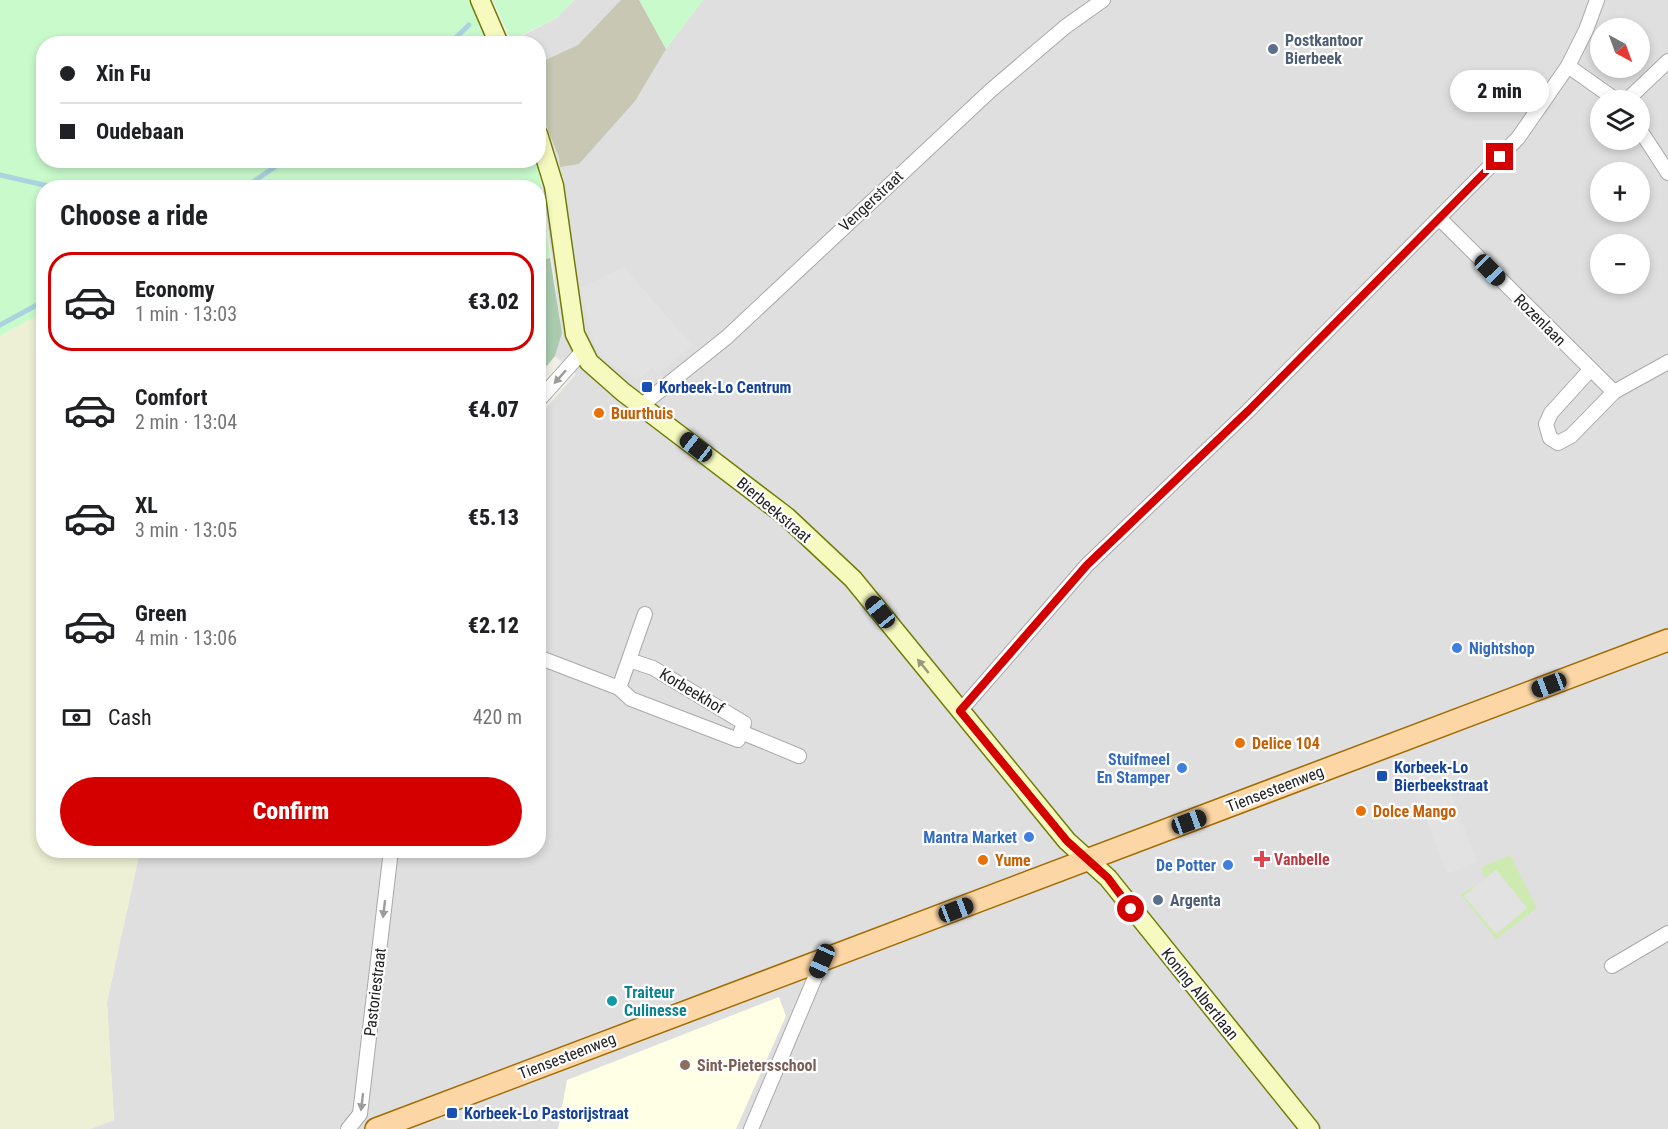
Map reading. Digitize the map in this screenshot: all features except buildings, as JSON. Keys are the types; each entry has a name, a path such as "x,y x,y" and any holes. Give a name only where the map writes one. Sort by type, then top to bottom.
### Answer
{"main road":[{"name":"Tiensesteenweg","path":"376,1129 1668,640"}],"street":[{"path":"480,0 496,36"},
{"name":"Vengerstraat","path":"642,405 727,336 990,91 1065,27 1103,0"},
{"path":"960,711 1087,565 1248,411 1518,138 1568,66 1586,30 1597,0"},
{"path":"1638,90 1668,61"},
{"path":"1568,66 1602,90"},
{"path":"1650,145 1668,173"},
{"name":"Bierbeekstraat","path":"546,158 550,170 575,334 582,352 597,371 787,517 853,579 1067,841 1089,860"},
{"name":"Rozenlaan","path":"1440,219 1614,392"},
{"path":"546,392 582,352"},
{"path":"1590,370 1551,413 1546,424 1550,438 1558,442 1571,436 1614,392 1668,362"},
{"path":"619,688 645,614"},
{"name":"Korbeekhof","path":"546,660 619,688 631,699 738,740 744,723 653,668 629,660"},
{"name":"Korbeekhof","path":"741,732 799,756"},
{"name":"Pastoriestraat","path":"348,1129 360,1114 390,858"},
{"name":"Koning Albertlaan","path":"1089,860 1108,878 1310,1129"},
{"path":"1612,966 1668,933"},
{"path":"751,1129 822,961"}],"shaded area":[{"path":"574,0 639,0 666,49 703,0 1668,0 1668,1129 90,1129 114,1120 107,1002 138,858 546,858 546,408 576,374 555,356 562,333 546,213 546,180 542,180 540,168 546,168 546,36 522,36 557,18"},
{"path":"621,0 639,0 666,49 635,101 579,164 560,167 559,157 546,125 546,60 578,45"},
{"path":"550,258 562,333 555,356 546,367 546,259"},
{"path":"624,267 693,346 658,374 652,367 637,381 611,364 593,343 579,288"},
{"path":"36,316 36,858 138,858 107,1002 114,1120 90,1129 0,1129 0,336"},
{"path":"1439,761 1477,862 1447,874 1407,769 1419,764 1422,770"},
{"path":"1496,870 1527,908 1496,934 1464,896"},
{"name":"Sint-Pietersschool","path":"779,997 786,1016 736,1129 558,1129 567,1080"}],"green space":[{"path":"0,0 469,0 485,36 36,36 36,168 539,168 540,180 36,180 36,316 0,336"},
{"path":"493,0 574,0 557,18 519,36 509,36"},
{"path":"639,0 703,0 666,49"},
{"path":"546,225 550,258 546,259"},
{"path":"1510,855 1537,908 1496,939 1461,895 1471,887 1474,888 1465,896 1497,934 1527,908 1496,870 1486,878 1480,868"}],"waterway":[{"path":"457,36 469,25"},
{"path":"256,180 273,168"},
{"path":"0,175 36,183"},
{"path":"0,325 36,305"}],"place":[{"name":"Postkantoor Bierbeek","path":"1273,49"},
{"name":"Korbeek-Lo Centrum","path":"647,387"},
{"name":"Buurthuis","path":"599,413"},
{"name":"Nightshop","path":"1457,648"},
{"name":"Delice 104","path":"1240,743"},
{"name":"Stuifmeel En Stamper","path":"1182,768"},
{"name":"Korbeek-Lo Bierbeekstraat","path":"1382,776"},
{"name":"Dolce Mango","path":"1361,811"},
{"name":"Mantra Market","path":"1029,837"},
{"name":"Vanbelle","path":"1262,859"},
{"name":"Yume","path":"983,860"},
{"name":"De Potter","path":"1228,865"},
{"name":"Argenta","path":"1158,900"},
{"name":"Traiteur Culinesse","path":"612,1001"},
{"name":"Sint-Pietersschool","path":"685,1065"},
{"name":"Korbeek-Lo Pastorijstraat","path":"452,1113"}],"route":[{"path":"1131,909 1108,878 1067,841 960,711 1087,565 1248,411 1500,157"}]}
